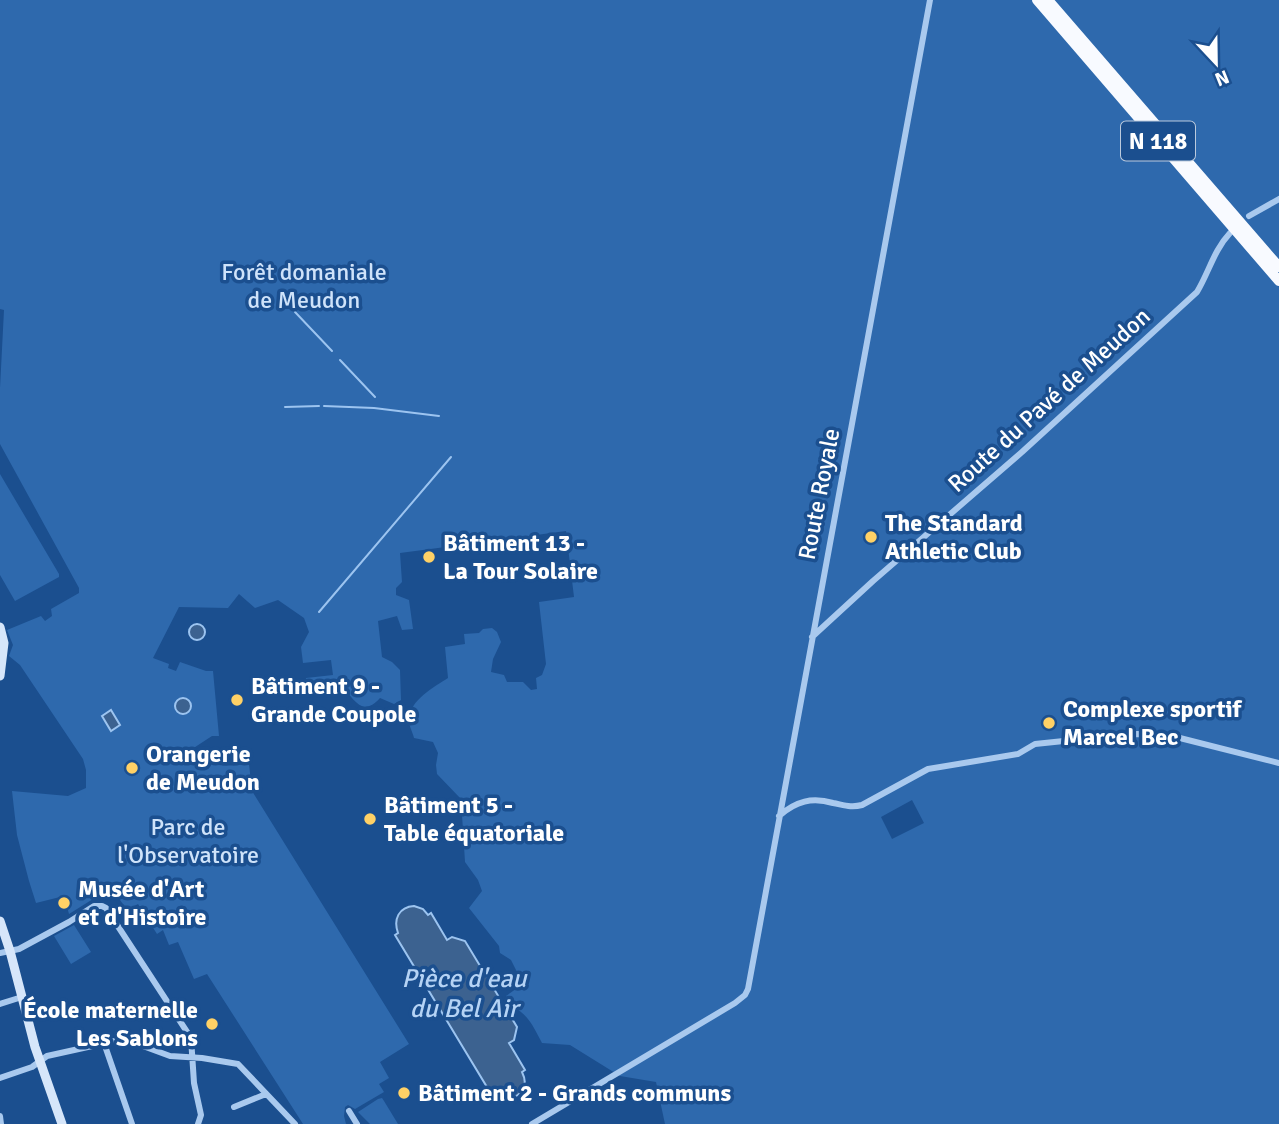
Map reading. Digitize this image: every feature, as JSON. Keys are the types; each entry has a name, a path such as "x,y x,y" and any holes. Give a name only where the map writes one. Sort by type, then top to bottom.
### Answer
{"highway":[{"name":"N 118","path":"1037,0 1279,281"},
{"name":"N 118","path":"1048,0 1279,267"}],"main road":[{"path":"0,627 4,646 0,676"},
{"path":"0,921 5,952 62,1124"}],"street":[{"name":"Route Royale","path":"532,1124 741,1000 748,989 930,0"},
{"path":"1250,216 1279,200"},
{"name":"Route du Pavé de Meudon","path":"811,638 1022,452 1197,292 1207,275 1214,254 1230,233"},
{"path":"779,816 808,800 818,799 852,807 862,805 928,769 1018,754 1035,744 1137,734 1168,734 1279,763"},
{"path":"5,952 19,949 94,906 102,906 110,911 192,1042 194,1083 201,1115 198,1124"},
{"path":"0,1004 22,998"},
{"path":"0,1078 33,1067 49,1055 124,1039 170,1056 239,1064 295,1124"},
{"path":"104,1043 132,1124"},
{"path":"234,1107 267,1094"},
{"path":"349,1111 357,1124"},
{"path":"0,1116 1,1124"}],"green space":[{"name":"Forêt domaniale de Meudon","path":"0,0 1279,0 1279,1124 665,1124 656,1082 620,1076 570,1045 542,1043 530,1022 511,1006 506,996 523,984 511,960 500,953 499,946 469,908 482,891 478,880 465,862 461,799 437,774 438,753 433,742 414,738 409,721 417,701 448,678 445,647 465,644 464,634 479,633 483,629 492,628 501,642 493,659 491,672 504,675 507,682 523,682 531,690 537,689 536,678 542,675 546,664 539,602 574,597 566,531 400,553 402,582 396,588 396,595 409,600 413,629 402,630 397,616 378,621 382,657 400,670 401,700 394,704 380,698 374,704 363,706 354,701 341,685 307,689 306,678 333,675 331,660 303,663 301,647 309,632 304,618 278,600 255,608 239,594 228,608 179,607 153,658 169,664 168,668 176,671 180,662 213,671 219,736 212,736 189,751 210,764 249,764 252,791 409,1044 380,1062 389,1078 379,1084 384,1092 355,1109 348,1105 345,1107 346,1124 303,1124 207,974 194,979 178,942 169,945 163,930 157,934 138,904 127,910 118,897 113,900 109,895 93,899 69,914 64,896 36,903 17,835 12,791 68,796 86,788 86,770 83,759 20,665 9,656 13,645 7,630 41,616 45,621 52,616 51,609 79,593 79,588 0,444 4,310 0,309","holes":["912,800 924,823 892,839 881,817"]},
{"path":"0,474 59,574 59,577 15,601 0,575"},
{"path":"74,925 91,952 71,964 54,936"},
{"path":"382,1098 398,1124 370,1124 358,1112"}],"water":[{"path":"197,624 203,626 203,638 197,640 191,638 189,632 191,626"},
{"path":"183,698 189,700 189,712 183,714 177,712 175,706 177,700"},
{"path":"111,710 120,725 111,731 102,716"},
{"name":"Pièce d'eau du Bel Air","path":"414,906 423,909 428,915 431,913 447,940 452,937 465,941 517,1027 514,1040 509,1043 525,1070 522,1072 524,1086 515,1097 503,1098 493,1090 490,1092 395,935 398,933 396,923 401,911"}],"waterway":[{"path":"295,312 332,351"},
{"path":"340,360 375,397"},
{"path":"285,407 319,406"},
{"path":"324,406 374,408 439,416"},
{"path":"319,612 451,457"}],"place":[{"name":"The Standard Athletic Club","path":"871,537"},
{"name":"Bâtiment 13 - La Tour Solaire","path":"429,557"},
{"name":"Bâtiment 9 - Grande Coupole","path":"237,700"},
{"name":"Complexe sportif Marcel Bec","path":"1049,723"},
{"name":"Orangerie de Meudon","path":"132,768"},
{"name":"Bâtiment 5 - Table équatoriale","path":"370,819"},
{"name":"Musée d'Art et d'Histoire","path":"64,903"},
{"name":"École maternelle Les Sablons","path":"212,1024"},
{"name":"Bâtiment 2 - Grands communs","path":"404,1093"}],"park label":[{"name":"Parc de l'Observatoire","path":"188,841"}]}
